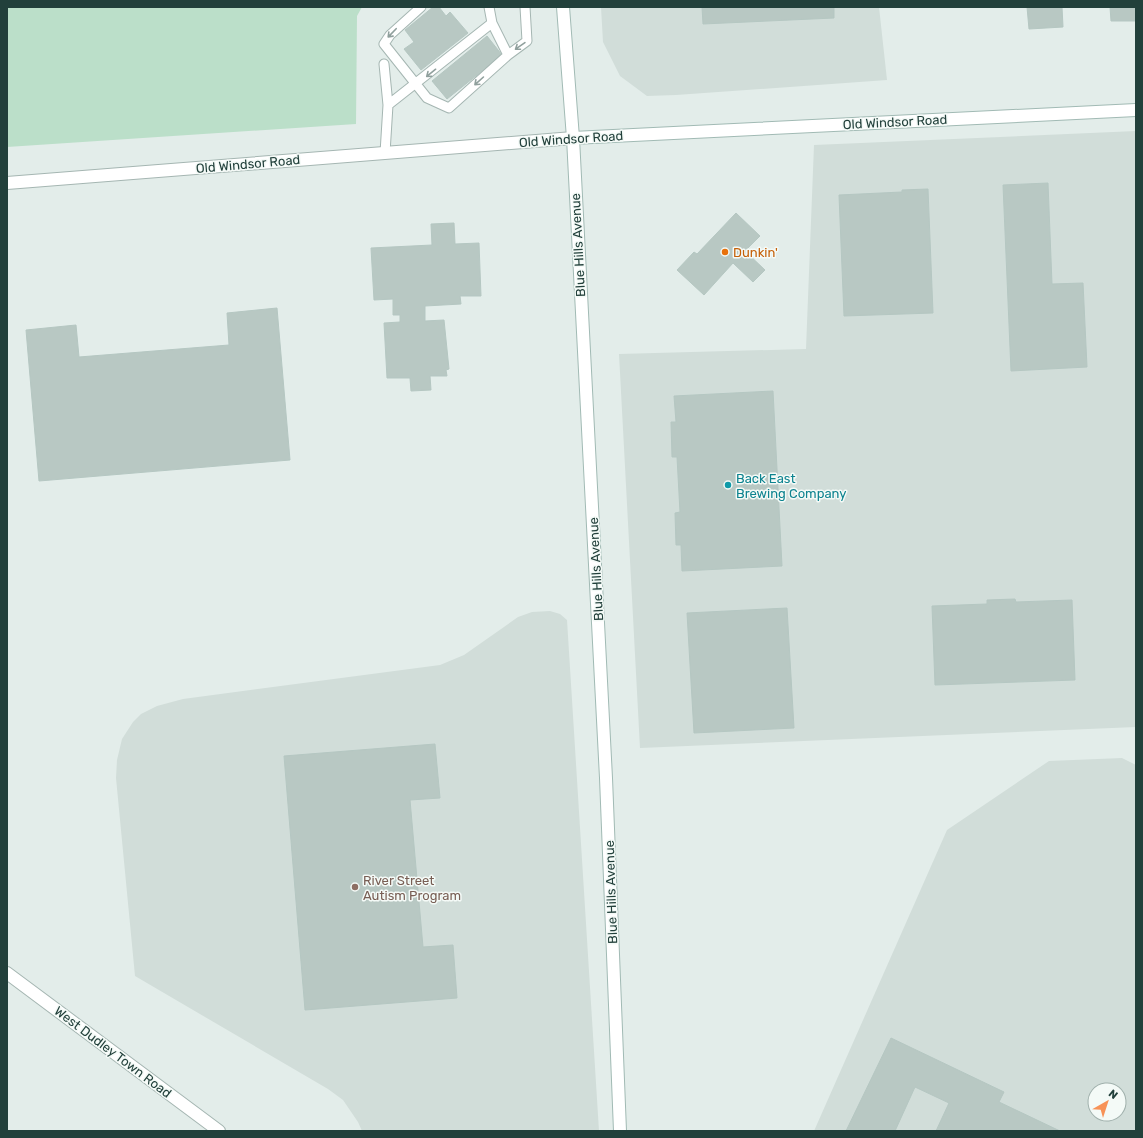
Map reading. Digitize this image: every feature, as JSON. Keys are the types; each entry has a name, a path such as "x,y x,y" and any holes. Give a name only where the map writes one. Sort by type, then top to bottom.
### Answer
{"main road":[{"name":"Blue Hills Avenue","path":"564,7 574,138 606,778 620,1131"},
{"name":"Old Windsor Road","path":"7,183 574,138 1136,110"},
{"name":"West Dudley Town Road","path":"7,973 219,1131"}],"lane":[{"path":"421,7 390,35 384,44 414,84 427,98 449,108 508,55 527,41 525,7"},
{"path":"489,7 492,23 508,55"},
{"path":"388,105 492,23"},
{"path":"384,64 388,105 385,153"}],"shaded area":[{"path":"601,7 879,7 887,80 647,96 620,76 603,42"},
{"path":"1136,131 1136,727 640,748 619,354 806,349 814,145"},
{"name":"River Street Autism Program","path":"550,611 560,614 567,620 599,1131 362,1131 358,1122 343,1100 328,1089 135,976 116,778 117,760 122,739 133,722 141,714 157,706 183,699 440,665 464,655 518,617 532,612"},
{"path":"1122,758 1136,765 1136,1131 814,1131 947,830 1049,761"}],"green space":[{"path":"7,7 362,7 357,16 356,124 7,147"}],"building":[{"path":"433,7 439,7 446,16 450,12 468,33 421,70 404,49 414,42 405,30"},
{"path":"702,7 834,7 834,18 703,24"},
{"path":"1027,7 1062,7 1063,27 1029,29"},
{"path":"1110,7 1136,7 1136,21 1111,21"},
{"path":"487,36 502,55 447,99 432,81"},
{"path":"1048,183 1052,284 1083,283 1087,367 1011,371 1003,185"},
{"path":"928,189 933,313 844,316 839,195 902,192 902,190"},
{"path":"736,213 760,236 745,251 765,270 753,282 733,263 704,295 677,270 694,252 697,254"},
{"path":"454,223 455,244 479,243 481,296 460,296 461,304 425,306 425,321 444,320 449,369 446,370 447,376 430,376 431,390 411,391 410,378 387,378 384,323 400,322 400,315 393,315 393,299 374,300 371,248 432,245 431,224"},
{"path":"277,308 290,460 39,481 26,330 76,325 79,357 229,345 227,313"},
{"name":"Back East Brewing Company","path":"773,391 782,566 682,571 681,545 676,545 675,513 680,512 677,457 672,457 671,422 676,422 674,396"},
{"path":"1015,599 1016,602 1072,600 1075,680 935,685 932,606 987,604 987,600"},
{"path":"787,608 794,728 694,733 687,613"},
{"path":"435,744 440,798 410,800 423,947 453,945 457,998 305,1010 284,756"},
{"path":"891,1038 1004,1092 999,1102 1060,1131 936,1131 949,1103 915,1087 895,1131 846,1131"}],"place":[{"name":"Dunkin'","path":"725,252"},
{"name":"Back East Brewing Company","path":"728,485"},
{"name":"River Street Autism Program","path":"355,887"}]}
